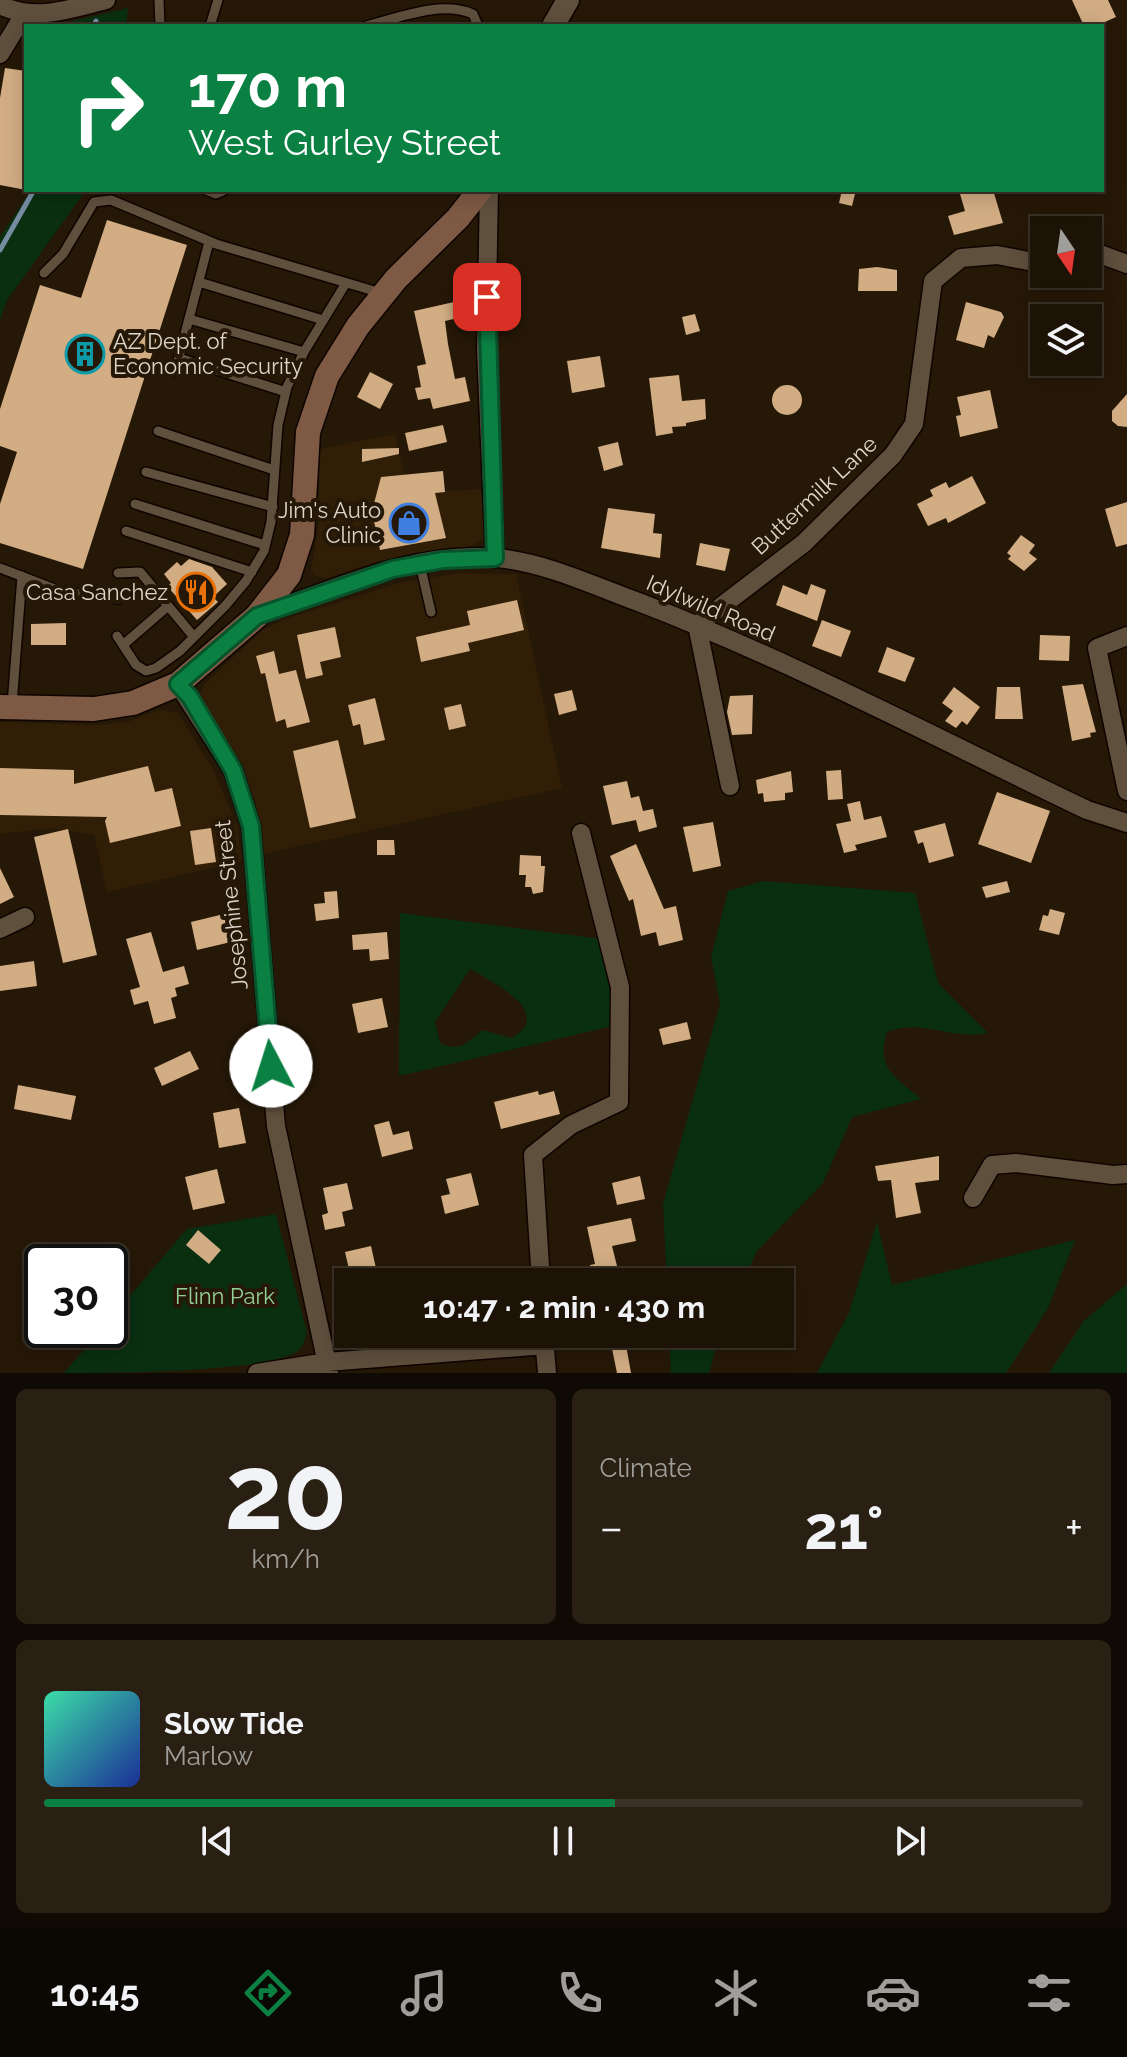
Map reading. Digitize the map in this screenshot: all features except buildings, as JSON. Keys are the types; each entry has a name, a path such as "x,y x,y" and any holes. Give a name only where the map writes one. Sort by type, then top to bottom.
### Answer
{"main road":[{"path":"6,707 94,709 133,703 178,684 257,616 289,575 302,535 308,432 327,376 384,294 478,192"}],"street":[{"path":"0,5 25,13 50,14 106,0"},
{"path":"554,24 568,0"},
{"path":"0,54 25,13"},
{"path":"489,192 486,350 495,558"},
{"name":"Buttermilk Lane","path":"697,625 804,543 893,455 914,424 933,281 961,258 997,255 1030,261"},
{"path":"1102,255 1126,264"},
{"name":"Idylwild Road","path":"257,616 393,569 420,564 495,558 541,565 697,625 1087,810 1127,823"},
{"path":"697,625 730,786"},
{"path":"1127,636 1097,648 1127,791"},
{"name":"Josephine Street","path":"178,684 190,697 233,770 251,826 276,1126 328,1368"},
{"path":"540,1268 533,1155 571,1125 619,1102 620,987 581,833"},
{"path":"0,929 25,917"},
{"path":"973,1198 992,1165 1016,1163 1127,1174"},
{"path":"257,1373 328,1368 482,1348"},
{"path":"545,1348 547,1373"}],"lane":[{"path":"159,0 159,24"},
{"path":"211,24 218,0"},
{"path":"374,24 435,9 461,9 473,14 477,24"},
{"path":"44,273 63,254 94,202 111,200 209,242 384,294"},
{"path":"175,372 209,242"},
{"path":"199,282 323,320"},
{"path":"117,636 136,665 146,671 156,668 194,637 252,572 265,545 273,507 274,470 286,392 304,352 346,283"},
{"path":"189,319 304,352"},
{"path":"179,358 286,392"},
{"path":"158,431 274,470"},
{"path":"146,472 273,507"},
{"path":"135,504 265,545"},
{"path":"126,531 252,572"},
{"path":"420,564 431,612"},
{"path":"0,568 60,591 118,599"},
{"path":"118,573 140,572 194,637"},
{"path":"6,707 22,576"},
{"path":"123,645 168,606"}],"shaded area":[{"path":"395,434 408,493 485,489 487,537 468,548 378,561 327,578 316,576 311,570 319,525 319,449"},
{"path":"457,573 516,574 562,788 263,854 255,801 241,767 202,702 200,695 205,684 261,631 280,621 398,583"},
{"path":"159,710 178,713 213,769 237,825 242,861 107,892 94,835 52,828 0,834 0,722 103,725 130,721"}],"green space":[{"path":"128,8 126,24 64,23"},
{"path":"30,192 85,192 7,300 0,320 0,237"},
{"path":"763,881 915,893 938,983 988,1033 961,1034 913,1027 887,1032 884,1045 886,1064 896,1078 921,1099 852,1117 823,1183 757,1251 749,1268 666,1268 663,1204 720,1004 711,957 728,891"},
{"path":"400,913 602,939 614,992 613,1026 399,1076","holes":["470,969 516,999 524,1008 527,1018 523,1028 511,1038 482,1030 468,1042 447,1046 440,1043 435,1022"]},
{"name":"Flinn Park","path":"276,1214 307,1333 299,1350 282,1358 224,1367 64,1373 86,1348 128,1348 128,1298 187,1229"},
{"path":"877,1222 892,1285 1075,1240 1048,1308 1006,1373 817,1373 849,1313"},
{"path":"1127,1284 1127,1373 1049,1373 1084,1321"},
{"path":"670,1348 716,1348 709,1373 671,1373"}],"waterway":[{"path":"0,250 33,192"}],"place":[{"name":"AZ Dept. of Economic Security","path":"85,354"},
{"name":"Jim's Auto Clinic","path":"409,523"},
{"name":"Casa Sanchez","path":"196,592"}],"route":[{"path":"271,1066 251,826 233,770 190,697 178,684 257,616 393,569 443,560 495,558 486,350 487,297"}]}
